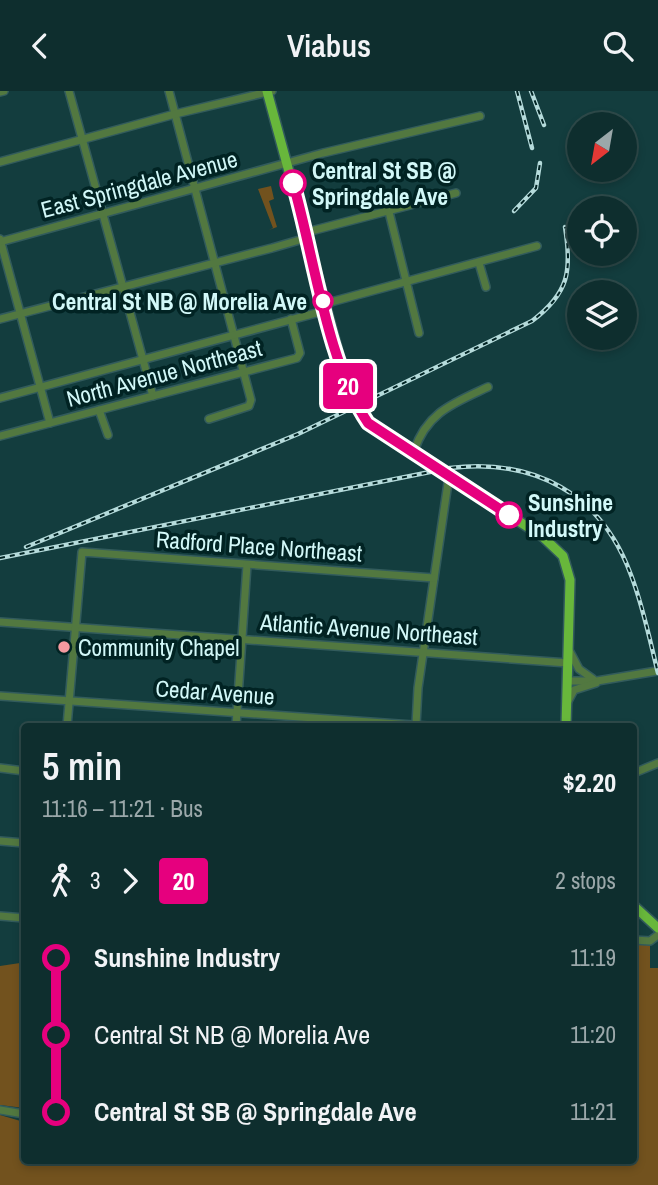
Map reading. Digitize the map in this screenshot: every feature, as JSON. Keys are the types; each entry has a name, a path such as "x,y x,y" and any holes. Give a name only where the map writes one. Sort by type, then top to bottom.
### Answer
{"main road":[{"path":"269,91 325,307 356,405 368,423 543,537 563,556 570,580 566,723"},
{"path":"637,909 658,928"}],"street":[{"path":"69,91 152,396"},
{"path":"169,91 251,400 249,406 209,419"},
{"path":"0,162 269,91"},
{"name":"East Springdale Avenue","path":"0,240 287,163 480,116"},
{"path":"0,320 303,239 306,235 456,193"},
{"path":"389,212 419,333"},
{"path":"0,240 50,423"},
{"path":"0,398 291,319 325,307 331,302 405,285 537,246"},
{"path":"479,263 486,287"},
{"name":"North Avenue Northeast","path":"0,436 300,356 291,319"},
{"path":"414,451 418,440 440,409 488,387"},
{"path":"99,410 108,435"},
{"path":"419,723 418,688 449,476"},
{"name":"Radford Place Northeast","path":"74,627 82,552 434,578"},
{"path":"236,723 247,565"},
{"name":"Atlantic Avenue Northeast","path":"0,622 568,663"},
{"path":"67,723 74,627"},
{"path":"568,649 579,669 599,681"},
{"path":"568,681 599,681 657,671"},
{"path":"567,703 575,690 599,681"},
{"name":"Cedar Avenue","path":"0,696 377,723"},
{"path":"637,771 658,763"},
{"path":"0,768 21,771"},
{"path":"0,841 21,843"},
{"path":"0,916 21,918"},
{"path":"637,940 650,941 658,935"},
{"path":"0,1110 21,1114"}],"shaded area":[{"path":"271,186 274,199 269,201 277,227 269,230 273,228 258,189"},
{"path":"637,943 650,945 650,968 658,968 658,1185 0,1185 0,1115 21,1121 21,1164 637,1164"},
{"path":"21,963 21,1108 0,1105 0,966"}],"railway":[{"path":"517,91 532,148"},
{"path":"531,91 544,125"},
{"path":"514,211 536,188 540,163"},
{"path":"26,547 298,434 532,321 554,301 565,280 568,256 565,227"},
{"path":"0,558 450,468 481,466 509,469 536,476 561,487 583,502 602,522 618,546 631,575 658,673"}],"bus line":[{"name":"20","path":"293,183 346,381 356,405 368,423 509,515"}],"place":[{"name":"Central St SB @ Springdale Ave","path":"293,183"},
{"name":"Central St NB @ Morelia Ave","path":"323,301"},
{"name":"Sunshine Industry","path":"509,515"},
{"name":"Community Chapel","path":"64,647"}]}
